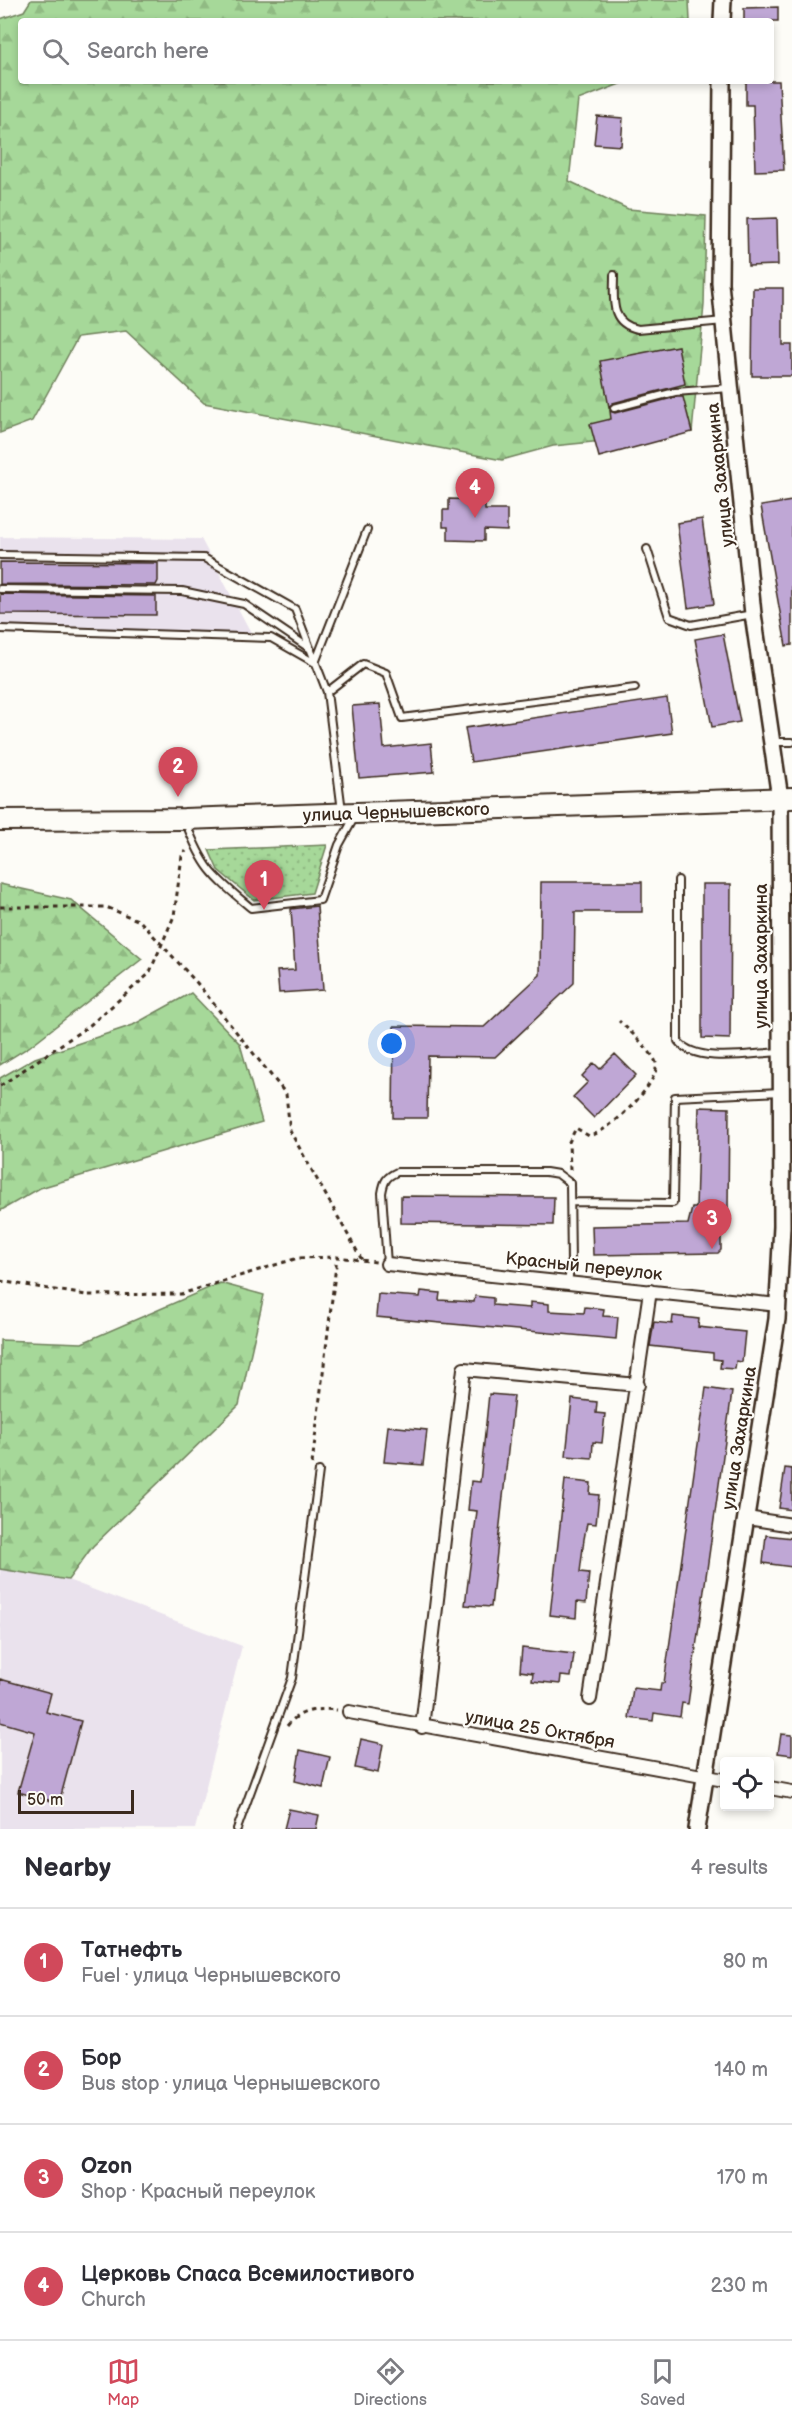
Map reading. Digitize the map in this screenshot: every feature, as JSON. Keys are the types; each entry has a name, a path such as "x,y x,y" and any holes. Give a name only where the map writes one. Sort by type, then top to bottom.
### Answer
{"main road":[{"name":"улица Чернышевского","path":"0,820 184,819 786,798"}],"street":[{"path":"722,18 723,0"},
{"name":"улица Захаркина","path":"697,1829 747,1518 778,1305 782,1226 781,1092 785,1062 786,798 772,742 753,614 720,284 722,84"},
{"name":"Красный переулок","path":"387,1264 778,1305"},
{"path":"590,1699 638,1385 650,1291"},
{"path":"422,1727 464,1369 638,1385"},
{"path":"747,1518 792,1526"},
{"name":"улица 25 Октября","path":"349,1712 720,1779"},
{"path":"774,1789 792,1792"}],"lane":[{"path":"614,275 616,315 622,324 638,329 724,321"},
{"path":"614,408 675,392 731,388"},
{"path":"315,663 368,530"},
{"path":"647,549 669,617 691,625 753,614"},
{"path":"0,555 204,558 295,609 327,692 349,814 320,900 251,908 212,875 193,843 184,819"},
{"path":"0,589 182,591 244,604 310,648"},
{"path":"0,630 271,639 315,663"},
{"path":"327,692 363,664 386,674 402,718 634,688"},
{"path":"772,742 792,742"},
{"path":"678,880 678,1041 684,1048 702,1055 785,1062"},
{"path":"571,1202 673,1203 675,1097 781,1092"},
{"path":"387,1264 382,1193 384,1181 397,1172 546,1172 558,1174 570,1184 568,1282"},
{"path":"237,1829 292,1678 319,1471"}],"path":[{"path":"0,1086 90,1025 149,974 174,916 182,856 193,843"},
{"path":"0,907 106,907 140,921 197,983 286,1094 290,1131 362,1260"},
{"path":"570,1184 570,1142 576,1128 589,1136 601,1131 646,1090 657,1068 653,1054 618,1021"},
{"path":"319,1471 311,1468 337,1257"},
{"path":"0,1281 86,1294 181,1294 298,1258 337,1257 387,1264"},
{"path":"281,1732 295,1715 322,1708 349,1712"}],"shaded area":[{"path":"0,537 201,539 256,642 0,634"},
{"path":"0,1569 68,1580 242,1646 195,1829 0,1829"}],"green space":[{"path":"31,0 689,0 690,18 18,18 18,84 620,84 578,100 569,181 628,209 706,216 704,305 692,432 553,446 502,460 204,403 126,331 78,337 32,421 0,433 0,19 24,11"},
{"path":"327,845 312,893 254,900 218,870 209,850"},
{"path":"0,884 71,900 142,959 29,1047 0,1065"},
{"path":"191,993 240,1044 262,1122 40,1188 0,1211 0,1078 35,1058 133,1025"},
{"path":"220,1283 264,1295 239,1405 93,1546 68,1580 0,1569 0,1340 82,1343"}],"building":[{"path":"778,7 778,21 774,21 774,18 744,18 744,8"},
{"path":"774,81 779,81 784,170 755,171 753,105 746,105 746,84 774,84"},
{"path":"597,116 623,118 621,146 594,144"},
{"path":"777,218 778,265 748,266 747,219"},
{"path":"753,288 783,288 783,345 792,345 792,376 752,376"},
{"path":"678,346 685,384 613,403 609,407 600,361"},
{"path":"683,397 692,432 599,457 590,424 611,419 610,411 615,413"},
{"path":"449,499 485,500 485,510 507,510 507,531 484,530 484,541 448,540 448,527 443,527 443,510 449,510"},
{"path":"792,501 792,645 786,646 761,506"},
{"path":"702,519 714,604 688,608 677,523"},
{"path":"0,562 158,563 158,581 156,585 0,584"},
{"path":"0,594 156,596 156,615 0,614"},
{"path":"723,634 740,722 712,727 695,639"},
{"path":"667,698 672,733 471,762 465,728"},
{"path":"380,704 384,748 431,743 434,772 359,778 352,706"},
{"path":"541,882 642,882 642,912 575,912 574,983 495,1057 428,1056 427,1118 393,1118 394,1026 484,1027 540,975"},
{"path":"702,884 731,884 730,1039 702,1038"},
{"path":"317,906 323,990 279,993 277,971 295,970 291,909"},
{"path":"615,1054 636,1075 594,1118 573,1097 588,1082 582,1076 594,1063 600,1069"},
{"path":"699,1107 729,1108 728,1209 721,1208 721,1250 718,1253 593,1255 592,1226 688,1224 692,1208 696,1208"},
{"path":"401,1196 554,1197 553,1225 401,1223"},
{"path":"421,1291 440,1293 439,1300 474,1302 475,1296 493,1298 493,1305 530,1308 530,1302 549,1304 549,1311 584,1313 585,1307 604,1309 603,1316 618,1317 616,1339 376,1317 378,1294 420,1297"},
{"path":"673,1316 699,1319 698,1327 745,1332 742,1362 736,1361 735,1369 720,1368 721,1360 713,1359 713,1353 650,1346 654,1322 672,1324"},
{"path":"706,1388 732,1392 688,1704 682,1703 680,1717 654,1713 653,1721 629,1718 633,1688 660,1691 661,1683 664,1683"},
{"path":"489,1394 514,1396 491,1607 465,1605 477,1511 468,1510 471,1481 480,1482"},
{"path":"572,1399 597,1402 596,1413 605,1414 602,1443 593,1442 592,1458 566,1456"},
{"path":"388,1426 427,1430 423,1465 384,1462"},
{"path":"785,1468 792,1469 792,1510 779,1508"},
{"path":"565,1480 591,1483 590,1494 599,1495 596,1524 587,1523 580,1572 589,1573 586,1603 577,1602 576,1618 550,1615"},
{"path":"766,1535 792,1538 792,1567 763,1563"},
{"path":"522,1648 574,1654 571,1677 561,1676 560,1684 532,1681 533,1673 520,1671"},
{"path":"0,1679 51,1693 46,1712 81,1721 59,1803 18,1792 35,1732 0,1722"},
{"path":"781,1734 792,1735 792,1755 778,1753"},
{"path":"361,1739 383,1744 378,1773 355,1768"},
{"path":"300,1750 330,1757 323,1788 295,1781"},
{"path":"289,1809 319,1815 316,1829 284,1829"}],"place":[{"name":"Церковь Спаса Всемилостивого","path":"475,518"},
{"name":"Бор","path":"178,797"},
{"name":"Татнефть","path":"264,910"},
{"name":"Ozon","path":"712,1249"}]}
